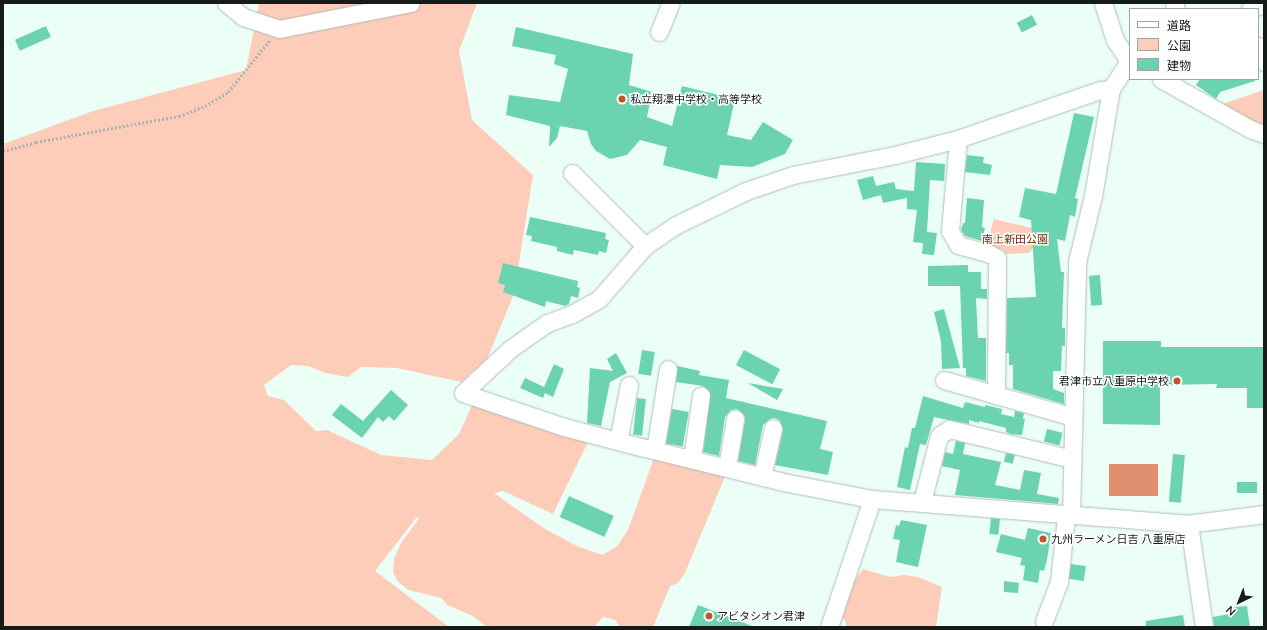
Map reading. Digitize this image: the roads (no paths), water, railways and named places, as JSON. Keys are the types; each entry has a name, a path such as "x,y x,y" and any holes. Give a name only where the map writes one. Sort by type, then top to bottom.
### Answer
{"street":[{"path":"226,3 243,17 279,29 410,3"},
{"path":"659,32 671,3"},
{"path":"1044,621 1059,582 1068,516 1072,459 1077,262 1093,196 1110,89 1129,61 1115,40 1103,3"},
{"path":"1253,8 1264,4"},
{"path":"1259,49 1264,62"},
{"path":"1163,80 1250,129 1264,134"},
{"path":"1110,89 1100,90 958,139 895,156 792,175 746,191 676,225 645,246 599,299 572,314 547,322 510,349 463,393 564,427 618,441 727,467 762,477 872,499 922,502 1068,516 1189,524 1264,514"},
{"path":"958,139 950,231 958,245 988,253 997,258 996,395"},
{"path":"572,173 645,246"},
{"path":"655,450 668,369"},
{"path":"944,380 1073,417"},
{"path":"618,441 629,385"},
{"path":"692,459 701,396"},
{"path":"727,467 735,419"},
{"path":"762,477 773,428"},
{"path":"922,502 939,436 949,429 1072,459"},
{"path":"829,627 872,499"},
{"path":"1189,524 1204,627"}],"place":[{"name":"私立翔凜中学校・高等学校","path":"622,99"},
{"name":"君津市立八重原中学校","path":"1177,381"},
{"name":"九州ラーメン日吉 八重原店","path":"1043,539"},
{"name":"アビタシオン君津","path":"709,616"}],"park label":[{"name":"南上新田公園","path":"1015,239"}]}
